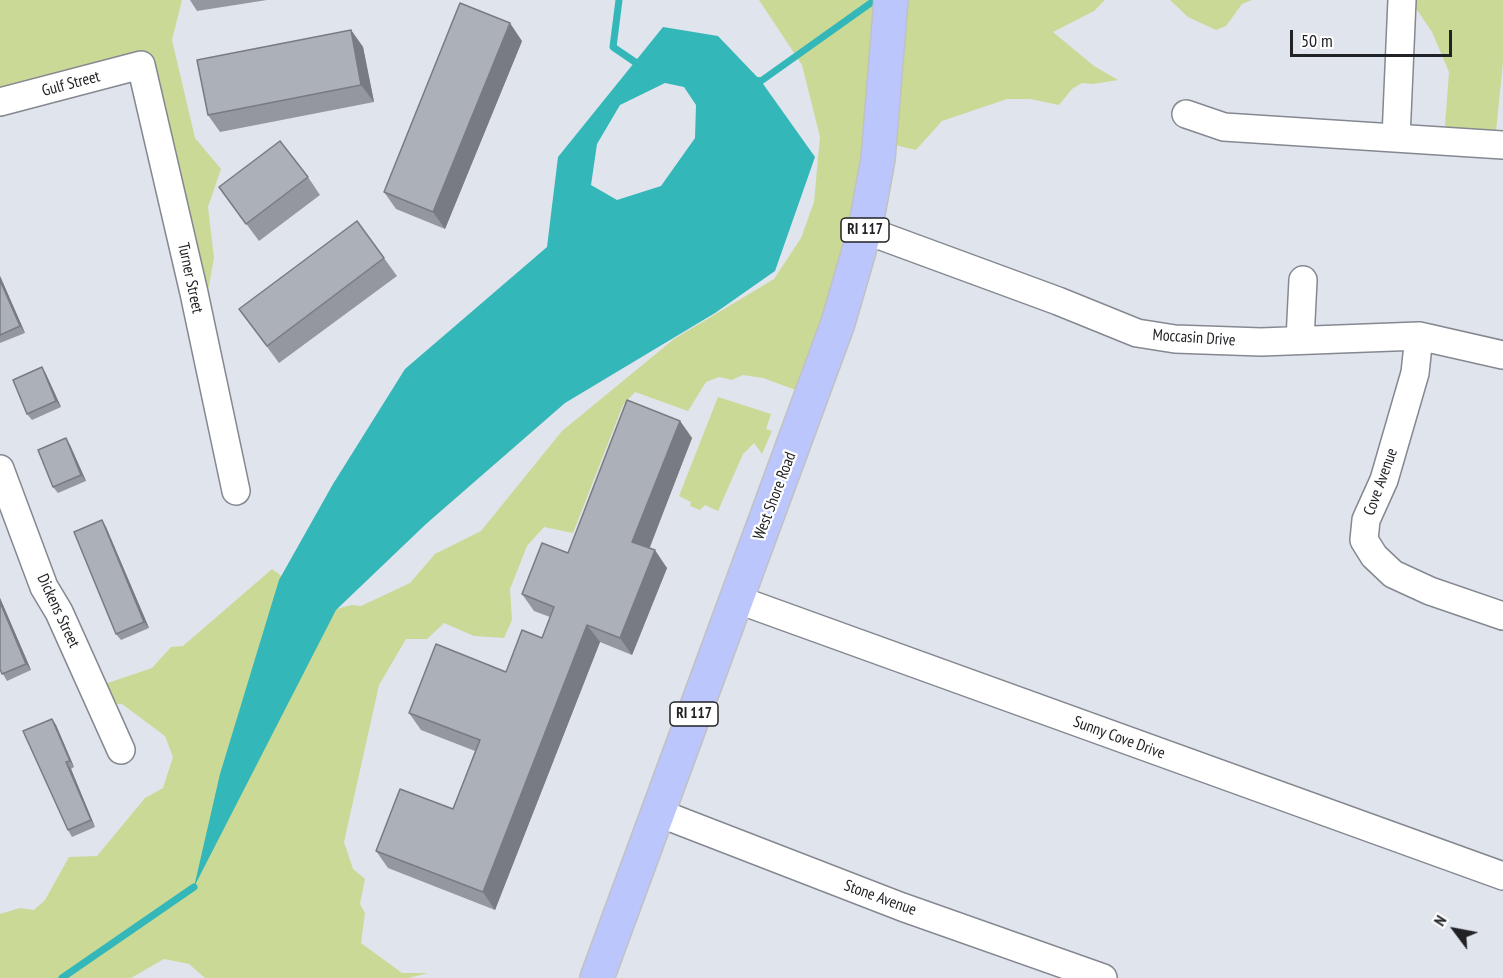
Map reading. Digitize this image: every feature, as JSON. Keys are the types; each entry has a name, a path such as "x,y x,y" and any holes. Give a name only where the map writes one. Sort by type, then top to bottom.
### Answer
{"main road":[{"name":"West Shore Road","path":"597,978 825,363 865,230 878,159 891,0"}],"street":[{"path":"1396,138 1402,0"},
{"name":"Gulf Street","path":"0,102 141,65"},
{"name":"Turner Street","path":"141,65 194,293 236,491"},
{"path":"1186,114 1224,127 1503,145"},
{"name":"Moccasin Drive","path":"865,230 1058,301 1137,333 1175,339 1261,342 1419,336 1503,355"},
{"path":"1300,340 1303,280"},
{"name":"Cove Avenue","path":"1419,336 1415,373 1384,480 1366,520 1364,540 1374,556 1393,574 1430,591 1503,616"},
{"name":"Dickens Street","path":"0,469 44,586 59,612 121,750"},
{"name":"Sunny Cove Drive","path":"736,599 1503,876"},
{"name":"Stone Avenue","path":"659,813 902,907 1103,978"}],"green space":[{"path":"0,0 182,0 172,40 195,138 221,169 208,207 214,258 208,291 183,295 175,266 173,267 128,73 0,101"},
{"path":"759,0 1105,0 1094,11 1053,32 1094,66 1118,80 1093,84 1082,83 1072,89 1059,105 1030,99 1007,99 942,121 916,150 886,143 815,397 763,378 743,375 732,380 719,377 706,382 688,411 635,392 623,405 573,533 544,527 527,546 510,589 512,620 504,638 474,636 444,623 427,639 406,639 379,685 344,842 353,869 365,879 360,904 365,913 361,943 402,973 428,973 409,978 205,978 189,964 164,959 131,978 0,978 0,914 20,908 34,910 45,900 69,857 97,856 145,798 163,788 173,757 165,736 122,704 105,704 102,685 152,668 171,647 183,646 272,569 291,583 313,615 352,605 361,606 410,583 435,554 481,531 562,431 674,339 774,279 801,238 814,202 820,137 802,65"},
{"path":"1170,0 1252,0 1242,4 1226,26 1216,30 1188,17"},
{"path":"1405,0 1503,0 1503,62 1495,141 1444,139 1449,72 1432,32 1415,7"},
{"path":"718,397 771,414 766,429 772,431 762,454 754,443 743,454 718,511 705,505 700,510 690,506 691,502 679,496"}],"water":[{"path":"663,27 718,36 761,81 815,157 775,271 715,313 565,403 426,524 336,610 194,887 220,774 279,580 333,484 405,369 547,247 558,157","holes":["665,83 684,87 696,105 695,138 661,186 617,200 591,185 597,144 620,105"]}],"building":[{"path":"460,3 510,23 433,212 384,192"},
{"path":"351,30 361,85 208,115 197,60"},
{"path":"280,141 308,177 246,224 219,187"},
{"path":"357,221 384,258 267,346 239,309"},
{"path":"0,280 20,326 0,335"},
{"path":"42,367 56,401 27,414 13,380"},
{"path":"627,400 680,421 632,542 655,550 620,638 587,625 483,892 376,851 400,789 453,809 480,740 409,713 436,644 506,672 522,630 542,638 554,607 522,594 542,543 568,553"},
{"path":"66,438 81,475 53,487 38,450"},
{"path":"102,520 144,622 116,634 74,532"},
{"path":"0,602 26,664 2,674 0,669"},
{"path":"52,719 70,761 66,762 91,820 68,830 23,731"}],"waterway":[{"path":"619,0 613,47 635,62 642,63"},
{"path":"754,80 761,81 875,0"},
{"path":"62,978 194,887"}]}
